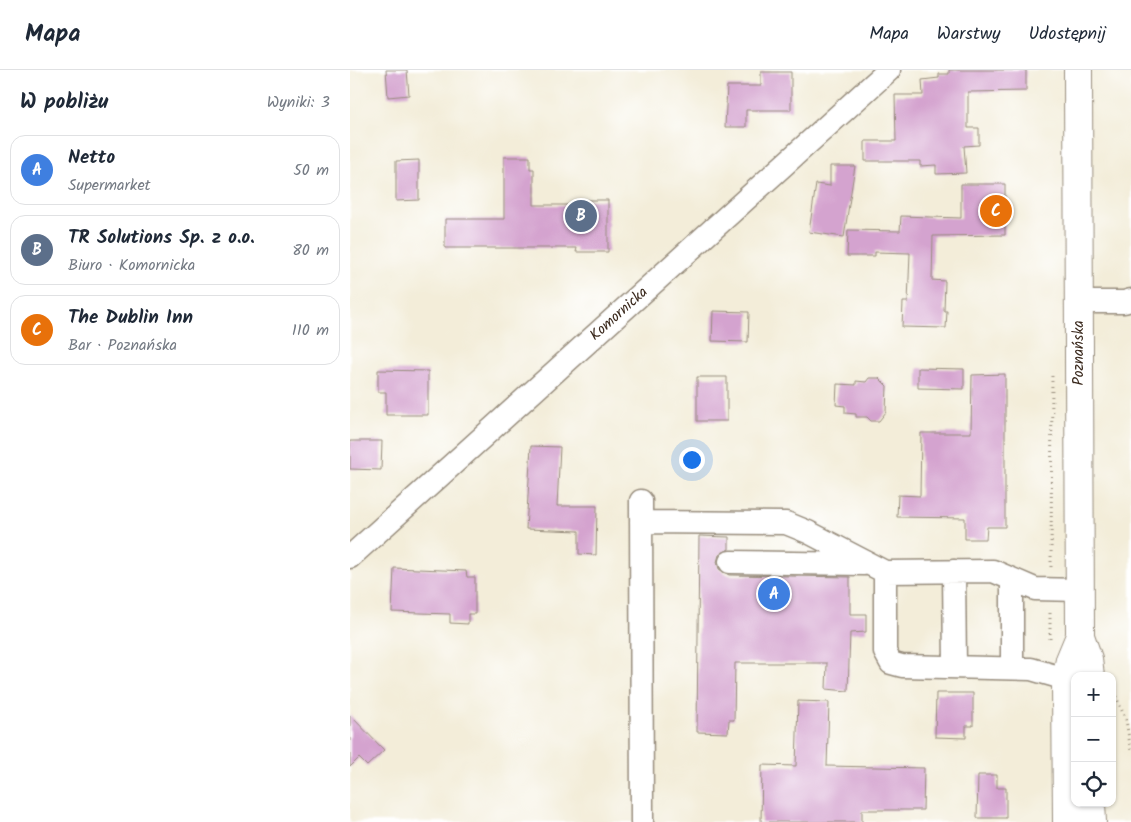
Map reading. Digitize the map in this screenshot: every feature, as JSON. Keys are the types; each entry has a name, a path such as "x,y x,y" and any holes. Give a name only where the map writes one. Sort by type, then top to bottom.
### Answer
{"main road":[{"name":"Poznańska","path":"1067,822 1069,676 1088,659 1080,636 1079,590 1078,70"},
{"path":"1091,807 1092,822"}],"street":[{"name":"Komornicka","path":"350,557 889,70"},
{"path":"1078,302 1129,303"},
{"path":"642,822 641,512 786,523 808,532 877,568"},
{"path":"730,562 993,571 1027,588 1079,590"},
{"path":"877,568 885,652 891,663 902,666 1012,668 1069,676"},
{"path":"954,571 955,667"},
{"path":"1012,580 1012,668"}],"path":[{"path":"1052,374 1051,590 1069,676"},
{"path":"1116,696 1126,720 1131,752"}],"building":[{"path":"386,70 407,70 409,95 388,97"},
{"path":"949,70 1026,70 1026,91 968,92 968,128 979,128 979,145 964,146 966,173 936,174 936,165 920,166 920,161 865,161 865,141 896,141 895,95 923,95 922,80 939,78 939,74 949,74"},
{"path":"761,72 791,72 791,110 746,110 746,127 725,127 727,86 761,86"},
{"path":"504,157 530,157 530,169 534,169 534,205 575,205 575,200 608,200 608,252 576,252 577,248 445,248 445,219 504,219"},
{"path":"419,160 419,200 396,201 396,161"},
{"path":"830,166 855,166 844,237 809,232 816,184 830,186"},
{"path":"961,184 1005,184 1005,235 933,236 932,280 945,281 944,311 947,311 946,328 902,327 903,302 908,302 910,253 875,252 875,256 847,256 848,230 900,231 901,216 961,218"},
{"path":"713,311 749,312 748,342 712,341"},
{"path":"918,368 964,369 964,389 918,388"},
{"path":"378,370 428,371 428,415 386,415 386,392 378,392"},
{"path":"1005,374 1005,527 987,527 986,539 965,539 965,518 897,517 898,495 920,496 921,433 971,433 972,375"},
{"path":"697,377 727,377 727,421 697,421"},
{"path":"869,378 879,378 887,386 886,412 879,421 871,421 867,417 856,417 856,414 845,413 845,406 836,405 837,384 856,385 856,381 866,382"},
{"path":"350,441 382,441 381,470 350,469"},
{"path":"531,446 560,447 557,506 597,506 596,555 579,554 579,531 526,529"},
{"path":"699,536 729,537 729,549 719,555 717,562 719,569 729,575 850,577 850,614 866,614 866,632 850,633 848,691 826,689 827,663 735,663 734,720 729,720 728,733 697,732"},
{"path":"394,568 466,571 467,577 475,577 475,614 468,614 468,624 450,623 450,614 392,612"},
{"path":"936,693 973,693 973,726 966,726 966,738 935,737"},
{"path":"798,701 829,702 827,766 924,768 923,810 862,810 862,822 761,822 762,765 796,766"},
{"path":"350,715 384,750 367,766 359,758 350,767"},
{"path":"978,775 997,775 997,788 1006,788 1006,818 977,818"}],"place":[{"name":"The Dublin Inn","path":"996,211"},
{"name":"TR Solutions Sp. z o.o.","path":"581,216"},
{"name":"Netto","path":"774,594"}]}
